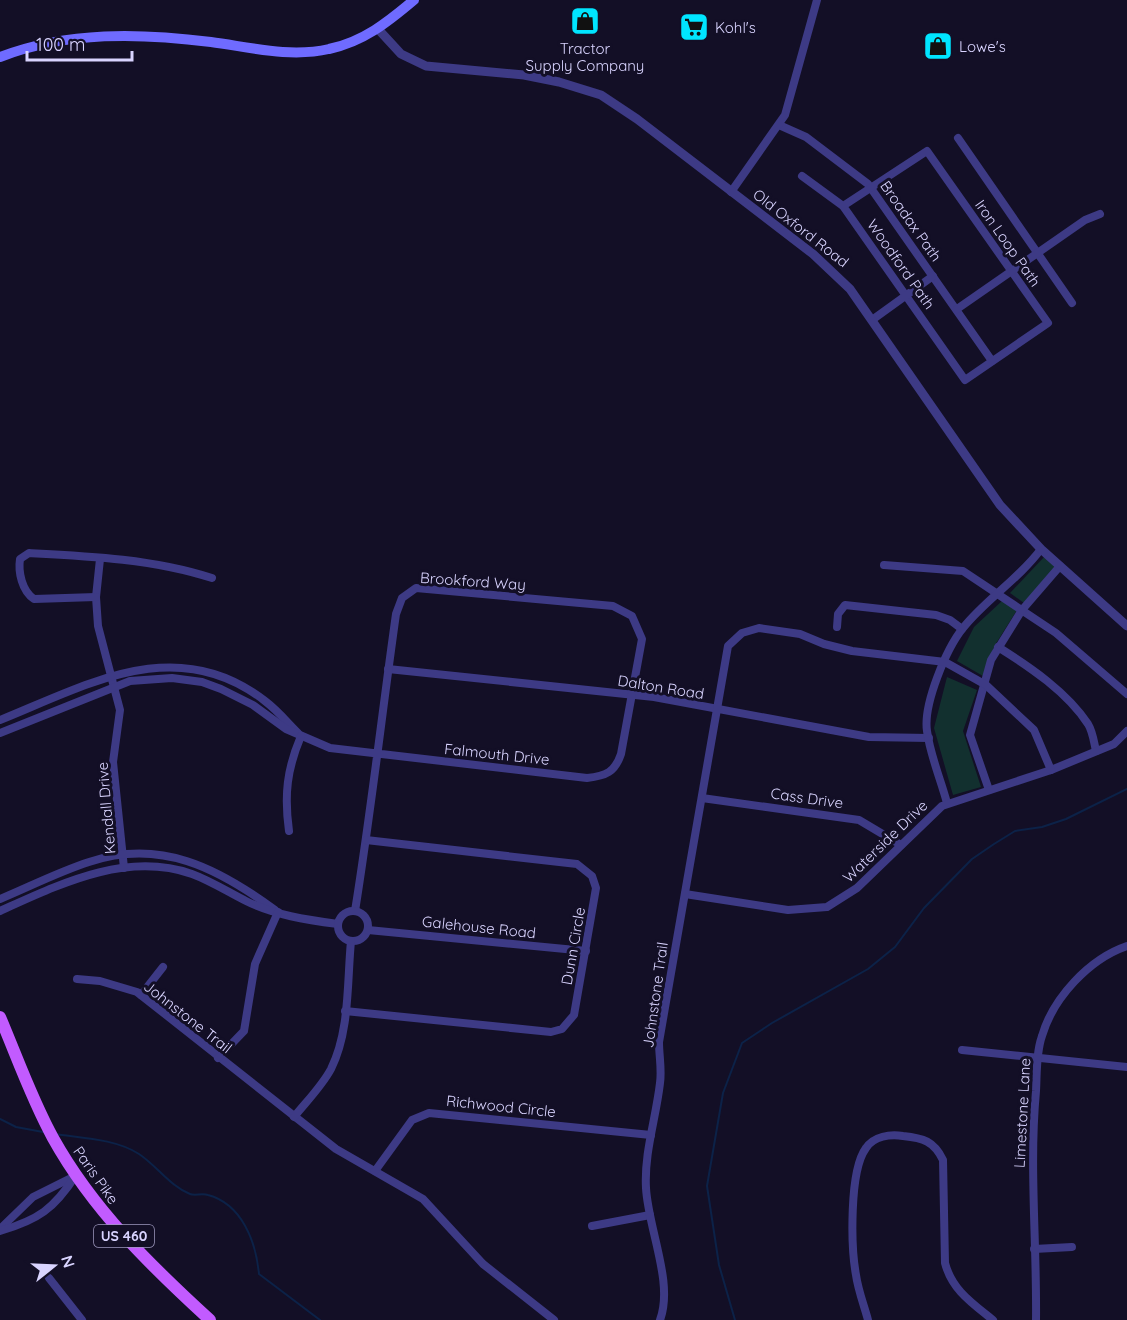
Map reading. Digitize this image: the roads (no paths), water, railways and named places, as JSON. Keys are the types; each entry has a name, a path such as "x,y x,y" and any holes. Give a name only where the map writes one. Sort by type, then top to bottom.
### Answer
{"main road":[{"path":"0,57 52,42 120,35 210,42 275,51 318,51 352,42 378,28 414,0"},
{"name":"Paris Pike","path":"0,1017 46,1125 76,1175 131,1244 210,1320"}],"street":[{"path":"731,192 779,125 791,101 817,0"},
{"name":"Old Oxford Road","path":"378,28 401,54 426,66 524,75 559,82 601,95 637,119 833,270 872,320 992,495 1041,549 1127,626"},
{"name":"Broadax Path","path":"779,125 796,131 828,152 871,187 992,361"},
{"path":"958,138 1072,303"},
{"name":"Iron Loop Path","path":"871,187 927,151 1048,323 965,380"},
{"name":"Woodford Path","path":"802,176 843,206 965,380"},
{"path":"843,206 871,187"},
{"path":"957,309 1085,220 1100,214"},
{"path":"872,320 933,276"},
{"path":"947,803 929,738 929,706 945,662 962,629 1041,549"},
{"path":"96,597 34,599 26,589 19,563 23,555 29,553 182,568 212,578"},
{"name":"Kendall Drive","path":"100,559 96,597 98,626 120,710 113,762 124,868"},
{"path":"884,565 963,571 1056,633 1127,694"},
{"path":"989,790 970,735 984,684 998,647 1022,610 1060,566"},
{"name":"Brookford Way","path":"355,911 396,614 402,598 416,588 613,606 632,616 642,639 632,695"},
{"path":"837,627 838,614 845,605 936,615 950,620 962,629"},
{"name":"Johnstone Trail","path":"660,1320 663,1312 663,1287 645,1176 661,1073 659,1042 728,646 742,633 759,627 800,634 852,651 945,662"},
{"path":"998,647 1029,667 1081,715 1089,726 1096,751"},
{"path":"945,662 984,684 1034,730 1051,770"},
{"name":"Falmouth Drive","path":"0,720 109,675 138,668 161,667 195,670 242,686 266,701 301,736"},
{"name":"Dalton Road","path":"388,669 632,695 869,737 929,738"},
{"name":"Falmouth Drive","path":"0,733 114,686 152,678 202,682 247,702 272,721 330,748 587,778 603,776 616,768 632,695"},
{"name":"Waterside Drive","path":"685,894 788,910 827,907 857,888 935,811 947,803 1051,770 1114,744 1127,731"},
{"path":"289,831 285,802 294,753 301,736"},
{"name":"Cass Drive","path":"702,798 860,820 901,845"},
{"name":"Dunn Circle","path":"345,1011 551,1032 562,1029 574,1015 596,888 592,876 577,864 366,840"},
{"path":"0,899 89,862 123,854 171,856 222,874 278,912"},
{"path":"200,877 204,866"},
{"path":"0,911 96,872 124,868 160,867 200,877 246,901 299,919 338,924"},
{"path":"355,911 363,914 368,921 368,930 362,939 351,941 339,932 338,924 346,913 355,911"},
{"path":"218,1058 244,1031 255,964 278,912"},
{"name":"Galehouse Road","path":"368,930 586,951"},
{"path":"294,1117 330,1070 338,1049 345,1011 351,941"},
{"name":"Limestone Lane","path":"1036,1320 1031,1139 1041,1038 1052,1011 1098,960 1127,946"},
{"path":"141,995 164,967"},
{"name":"Johnstone Trail","path":"77,979 100,981 141,995 336,1149 423,1199 483,1264 554,1320"},
{"path":"962,1050 1127,1067"},
{"name":"Richwood Circle","path":"375,1171 412,1120 429,1113 651,1135"},
{"path":"868,1320 854,1263 853,1201 860,1160 866,1148 882,1136 894,1135 921,1138 932,1143 938,1150 943,1160 945,1263 948,1275 963,1296 993,1320"},
{"path":"0,1230 33,1197 76,1175"},
{"path":"0,1230 39,1217 61,1199 76,1175"},
{"path":"592,1226 650,1215"},
{"path":"1035,1249 1072,1247"},
{"path":"49,1278 82,1320"}],"waterway":[{"path":"735,1320 719,1265 707,1186 723,1093 742,1043 772,1023 868,969 895,947 924,908 972,859 994,844 1015,831 1042,827 1066,819 1127,789"},
{"path":"0,1119 16,1127 43,1132"},
{"path":"55,1134 98,1140 130,1149 146,1159 183,1190 192,1195 208,1195 230,1207 251,1237 259,1274 320,1320"}],"place":[{"name":"Tractor Supply Company","path":"585,21"},
{"name":"Kohl's","path":"694,27"},
{"name":"Lowe's","path":"938,46"}]}
